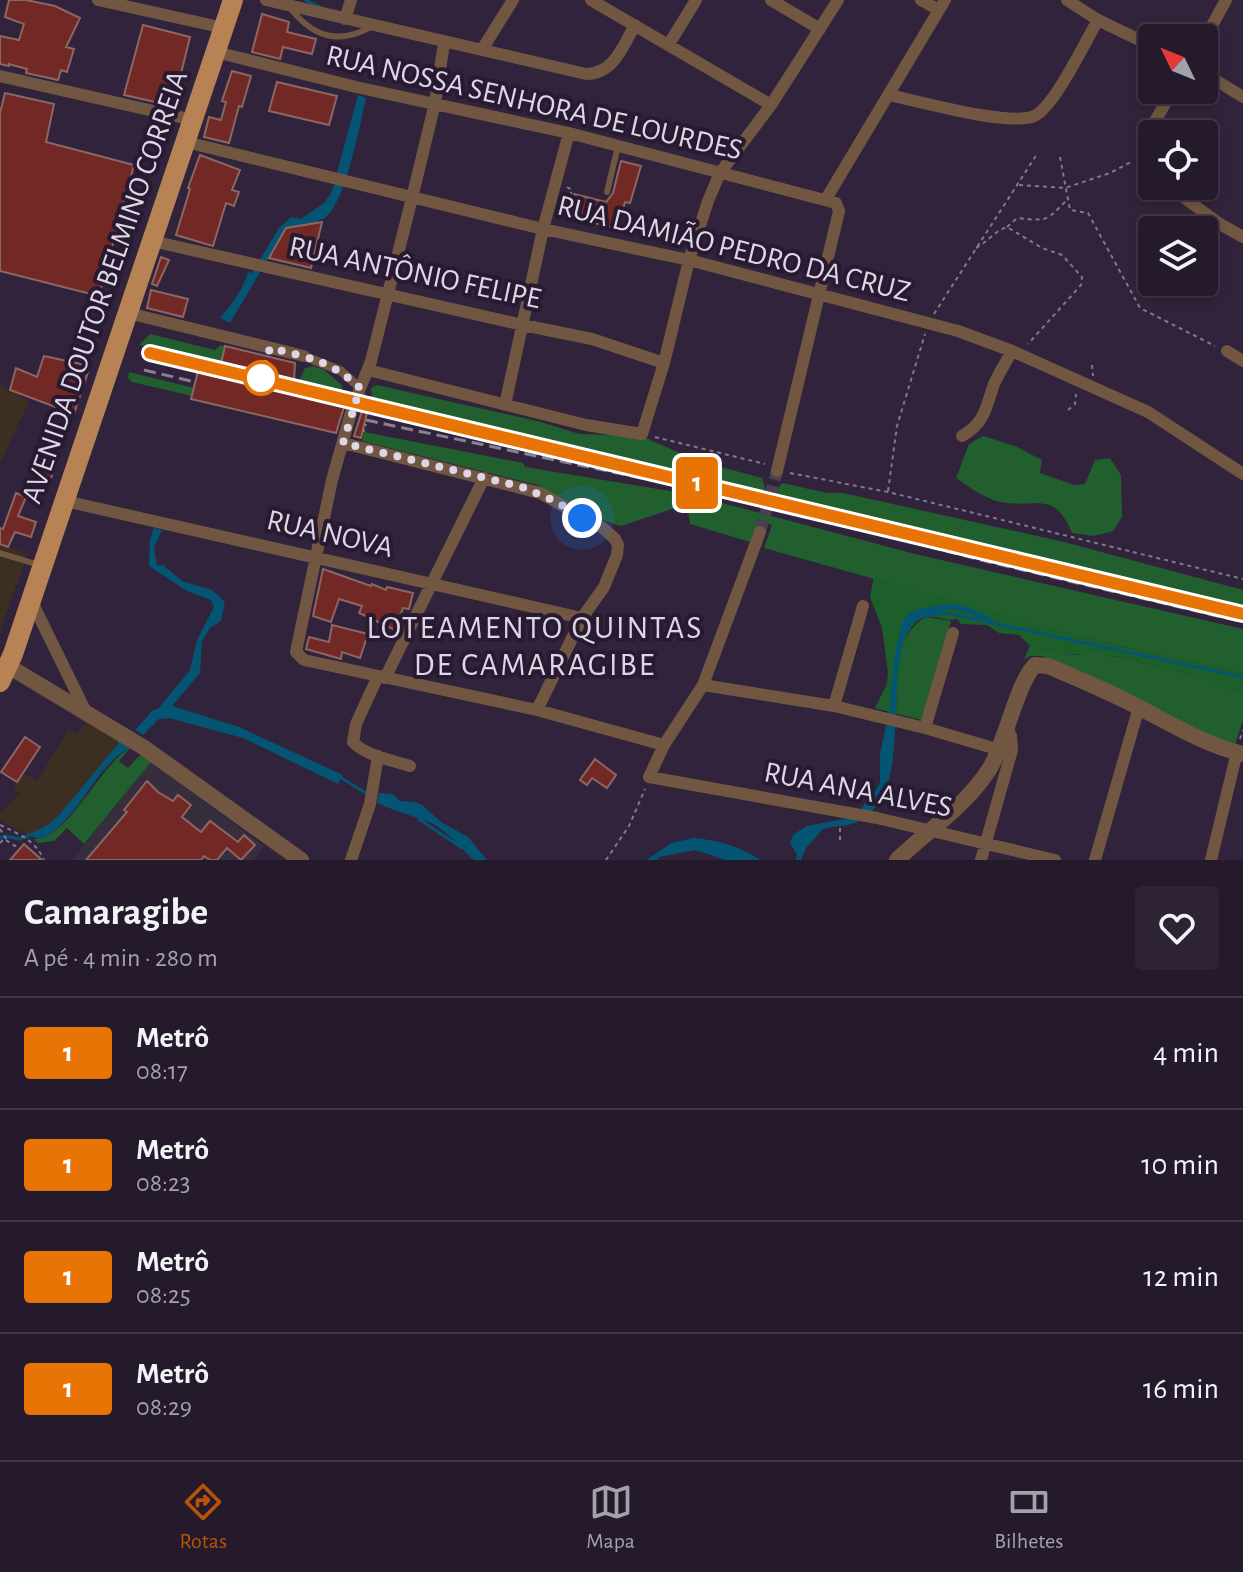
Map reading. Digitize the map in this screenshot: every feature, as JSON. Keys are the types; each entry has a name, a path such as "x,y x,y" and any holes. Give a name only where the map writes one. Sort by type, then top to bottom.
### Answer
{"main road":[{"name":"AVENIDA DOUTOR BELMINO CORREIA","path":"4,674 233,0"}],"street":[{"path":"98,0 224,28"},
{"path":"266,0 586,74 599,74 616,58 635,25"},
{"path":"345,19 351,0"},
{"path":"483,48 513,0"},
{"path":"591,0 771,105"},
{"path":"669,44 696,0"},
{"path":"771,0 820,29"},
{"path":"368,370 586,425 642,434 664,363 689,260 720,173 771,105 838,0"},
{"path":"826,199 942,5 921,0"},
{"path":"1067,0 1098,20 1138,39"},
{"path":"1213,24 1226,0"},
{"path":"889,95 985,115 1022,119 1034,117 1048,105 1098,20"},
{"path":"444,43 435,103 388,294 368,370 332,480 296,645 299,656 304,660 537,710 664,745"},
{"name":"RUA NOSSA SENHORA DE LOURDES","path":"216,52 356,87 569,133 826,199 839,207 820,295"},
{"path":"0,76 193,120"},
{"path":"1218,82 1243,97"},
{"path":"505,405 543,229 569,133"},
{"name":"RUA DAMIÃO PEDRO DA CRUZ","path":"186,142 543,229 689,260 958,331 1016,352 1148,412 1243,474"},
{"path":"1187,200 1243,237"},
{"name":"RUA ANTÔNIO FELIPE","path":"152,241 592,339 664,363"},
{"path":"777,469 820,295"},
{"path":"128,313 304,356 341,371 360,388"},
{"path":"1227,351 1243,361"},
{"path":"962,436 980,423 987,412 995,382 1016,352"},
{"path":"343,443 540,493 603,528 615,539 618,545 604,587 582,618 537,710"},
{"path":"410,766 358,747 353,742 353,734 484,478"},
{"name":"RUA NOVA","path":"65,501 582,618"},
{"path":"649,777 664,745 703,685 760,532"},
{"path":"31,600 85,710"},
{"path":"834,706 863,606"},
{"path":"925,728 953,633"},
{"path":"897,860 982,780 1000,750 1025,680 1035,665 1048,666 1139,707 1175,728 1240,753 1211,860"},
{"path":"4,674 85,710 143,747 301,860"},
{"path":"703,685 834,706 1000,750"},
{"path":"1095,860 1139,707"},
{"path":"981,860 1012,750 1008,730"},
{"path":"351,860 374,790 378,756"},
{"name":"RUA ANA ALVES","path":"649,777 877,818 1055,860"}],"lane":[{"path":"288,6 299,19 319,33 345,38 373,26"},
{"path":"607,192 618,146"},
{"path":"0,553 42,567"}],"path":[{"path":"1060,157 1070,210 1088,213 1140,308 1227,351"},
{"path":"1018,185 1065,188 1110,173 1138,157"},
{"path":"556,179 572,190 567,207 570,207"},
{"path":"974,249 1017,218 1042,220 1053,217 1068,199"},
{"path":"1007,227 1042,248 1062,255 1082,277 1081,285 1016,352"},
{"path":"1068,410 1075,404 1078,381"},
{"path":"642,434 1243,579"},
{"path":"606,860 629,826 649,777"},
{"path":"840,840 847,815"},
{"path":"1,829 19,833 39,847 44,860"},
{"path":"1,829 9,842"},
{"path":"0,843 4,839 15,846 19,843"}],"shaded area":[{"path":"0,384 29,401 0,464"},
{"path":"0,544 28,554 0,630"},
{"path":"87,722 118,739 118,744 66,807 50,824 28,835 0,821 0,814 19,793 12,787 25,774 37,781 69,729 77,734"},
{"path":"151,762 264,846 253,860 72,860"}],"green space":[{"path":"150,334 215,350 221,345 227,346 222,364 139,345"},
{"path":"313,366 324,370 342,385 343,393 298,383 305,368"},
{"path":"129,372 194,388 192,396 132,382 128,378"},
{"path":"377,385 541,422 579,434 641,436 698,461 762,478 767,495 372,398 371,388"},
{"path":"364,432 523,463 525,467 688,494 919,555 1243,629 1243,674 1085,638 764,548 772,525 758,522 750,542 690,524 687,504 621,526 595,518 537,485 362,441"},
{"path":"983,436 1015,446 1042,460 1040,473 1074,485 1085,484 1095,460 1110,458 1121,475 1122,517 1113,531 1094,536 1072,533 1065,519 1051,506 1000,502 982,495 956,478 969,444"},
{"path":"782,483 827,493 843,493 1064,542 1243,590 1243,608 772,497"},
{"path":"874,577 1085,638 1243,674 1243,692 1133,658 1108,656 1093,648 1083,657 1060,654 1030,646 1019,635 999,633 987,625 926,617 916,622 904,644 897,714 875,708 887,684 888,672 882,628 870,597"},
{"path":"926,617 951,621 922,720 897,714 903,647 915,625"},
{"path":"1030,646 1060,654 1088,655 1093,648 1108,656 1133,658 1138,662 1216,681 1233,691 1243,692 1243,720 1235,745 1203,733 1042,656 1024,659"},
{"path":"131,747 119,761 128,768 141,754 151,762 84,844 67,828 54,841 38,843 34,839 47,836 59,827 119,756"}],"water":[{"path":"358,95 366,98 351,161 334,207 319,221 286,228 230,323 220,318 279,228 291,217 301,219 325,202 332,191"},
{"path":"154,528 162,530 154,548 157,565 163,565 182,581 212,590 225,602 221,621 210,628 202,641 200,673 172,706 239,727 343,775 338,784 243,738 169,718 159,719 143,735 135,730 153,710 158,709 190,670 197,640 214,607 211,600 187,591 149,566 150,539"},
{"path":"947,604 974,610 997,624 950,609 916,621 905,636 900,657 892,767 885,791 866,816 855,823 823,829 806,848 801,860 796,860 797,854 790,843 794,834 807,826 854,817 880,783 880,753 902,623 915,610"},
{"path":"118,739 131,747 106,767 66,819 41,839 28,835 59,815 118,744"},
{"path":"379,793 393,794 400,801 422,805 441,822 468,837 487,860 474,860 431,823 377,803"},
{"path":"693,838 728,844 760,860 726,860 695,850 646,860 672,843"}],"building":[{"path":"9,0 55,6 80,18 66,47 74,49 67,72 61,70 58,80 0,64 0,36 19,40 24,24 5,17"},
{"path":"262,14 289,22 287,32 316,39 312,54 283,47 280,59 252,52"},
{"path":"143,25 190,37 173,106 124,95"},
{"path":"232,71 251,76 229,143 204,137 209,117 221,120 226,102 222,101"},
{"path":"277,82 337,96 329,125 269,111"},
{"path":"5,93 54,104 46,142 134,165 99,296 0,271 0,113"},
{"path":"200,155 240,170 232,190 239,192 234,206 226,203 213,246 176,235"},
{"path":"621,161 641,166 630,203 625,202 618,229 568,216 574,194 606,202 613,193"},
{"path":"322,222 311,268 269,258 286,228"},
{"path":"161,257 169,260 157,286 152,284"},
{"path":"151,290 188,299 183,317 147,308"},
{"path":"225,346 295,363 294,381 348,394 336,433 191,399 201,359 221,364"},
{"path":"44,356 90,366 74,414 10,390 16,368 37,377"},
{"path":"366,399 370,400 361,438 354,436"},
{"path":"48,458 58,460 49,483 41,481"},
{"path":"16,493 26,497 18,516 36,522 31,537 15,532 8,547 0,544 0,528 3,529"},
{"path":"323,569 386,590 387,587 413,593 409,609 403,608 395,630 359,613 362,606 339,599 331,622 313,616"},
{"path":"332,625 368,634 360,658 342,652 341,659 306,649 309,637 329,642"},
{"path":"25,737 40,747 17,782 1,772"},
{"path":"595,759 616,775 607,788 592,778 587,785 580,780"},
{"path":"147,781 173,801 178,795 191,805 182,817 201,832 210,821 238,842 244,835 255,845 241,860 227,848 217,860 204,856 201,860 86,860 127,812 124,810"},
{"path":"24,844 42,860 10,860"}],"waterway":[{"path":"305,0 320,7"},
{"path":"932,614 946,613 1243,677"},
{"path":"338,776 369,795"},
{"path":"419,819 462,848"},
{"path":"0,838 19,839 30,835"}],"tunnel":[{"path":"760,532 777,471"}],"railway":[{"path":"150,353 199,364"},
{"path":"144,370 195,382"},
{"path":"369,403 531,443"},
{"path":"366,420 754,502 1243,622"}],"metro line":[{"name":"1","path":"150,353 1243,614"}],"district":[{"name":"LOTEAMENTO QUINTAS DE CAMARAGIBE","path":"535,646"}],"route":[{"path":"261,378 270,348 325,363 341,371 360,388 343,443 522,487 540,493 582,518"}]}
